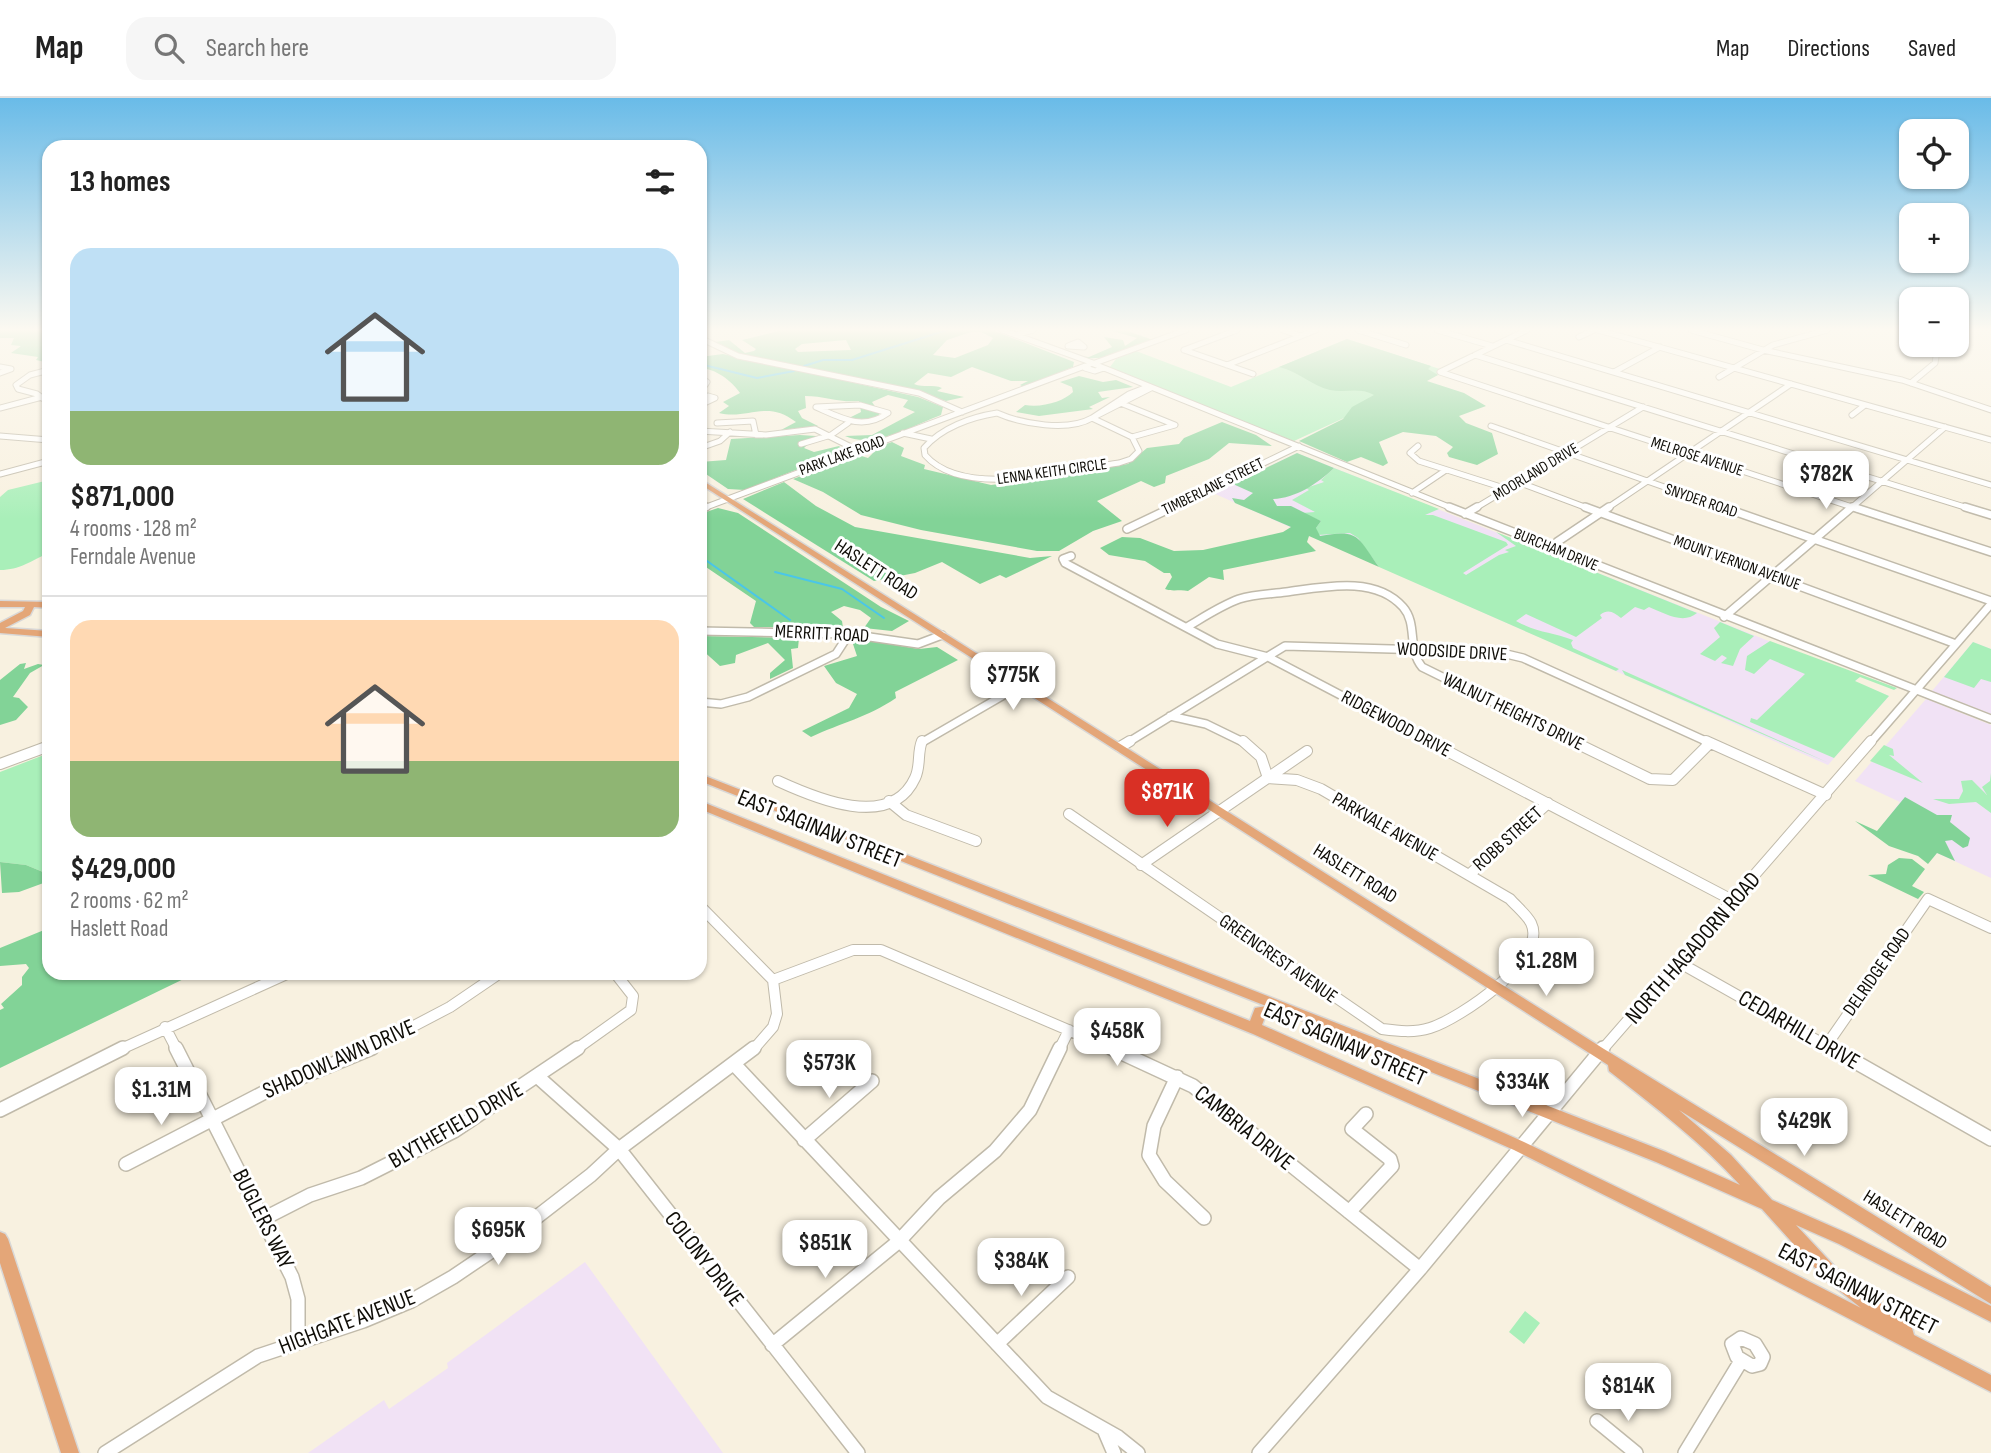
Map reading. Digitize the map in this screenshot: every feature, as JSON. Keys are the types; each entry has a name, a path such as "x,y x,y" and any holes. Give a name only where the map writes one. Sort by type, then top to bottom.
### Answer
{"main road":[{"name":"HASLETT ROAD","path":"707,485 1599,1053 1991,1296"},
{"path":"0,604 42,605"},
{"path":"0,628 27,613 31,604"},
{"path":"0,628 42,633"},
{"name":"EAST SAGINAW STREET","path":"707,780 1286,1011 1661,1157 1767,1203 1991,1314"},
{"name":"EAST SAGINAW STREET","path":"707,808 1258,1030 1519,1146 1991,1384"},
{"path":"1258,1030 1255,1026 1256,1017 1260,1012 1286,1011"},
{"path":"1599,1053 1691,1128 1767,1203 1808,1252 1853,1294 1956,1365"},
{"path":"0,1239 70,1453"}],"street":[{"path":"920,393 962,412"},
{"name":"PARK LAKE ROAD","path":"707,506 1013,393"},
{"path":"903,433 931,439 986,415 1002,414 1015,421 1074,425 1137,393"},
{"name":"BURCHAM DRIVE","path":"1165,393 1412,494 1991,719"},
{"name":"MELROSE AVENUE","path":"1501,393 1991,552"},
{"path":"1599,393 1991,515"},
{"path":"1686,393 1991,485"},
{"path":"1557,542 1777,393"},
{"path":"1824,393 1991,440"},
{"path":"1941,393 1991,410"},
{"path":"0,408 42,397"},
{"path":"1119,402 1175,425 1132,437"},
{"path":"801,444 831,435 848,423 874,421 888,412 860,405 816,407 848,423"},
{"path":"1852,415 1865,405"},
{"name":"MOORLAND DRIVE","path":"1465,514 1643,407"},
{"name":"LENNA KEITH CIRCLE","path":"931,439 924,452 932,464 983,480 1125,461 1139,451 1137,442 1132,437 1092,418"},
{"path":"717,423 753,421 756,435"},
{"name":"SNYDER ROAD","path":"1491,426 1814,540 1990,606"},
{"path":"1724,617 1945,427"},
{"path":"707,430 756,435 815,429 857,450"},
{"path":"707,452 723,444 720,441 730,432"},
{"path":"2,437 42,440"},
{"name":"TIMBERLANE STREET","path":"1128,528 1299,446"},
{"path":"1418,446 1410,451 1413,457 1507,489"},
{"path":"0,474 42,463"},
{"path":"1412,494 1446,470"},
{"name":"MOUNT VERNON AVENUE","path":"1518,482 1956,644"},
{"name":"RIDGEWOOD DRIVE","path":"1071,556 1063,559 1222,646 1268,657 1734,901"},
{"path":"1186,627 1241,599 1329,586 1359,587 1385,594 1405,609 1409,618 1412,649"},
{"name":"NORTH HAGADORN ROAD","path":"1259,1453 1420,1269 1519,1146 1599,1053 1990,606"},
{"name":"MERRITT ROAD","path":"707,631 849,634 918,644 942,635"},
{"path":"707,703 721,704 748,697 836,654 849,634"},
{"name":"WOODSIDE DRIVE","path":"1120,747 1279,648 1296,644 1516,655 1826,795"},
{"name":"WALNUT HEIGHTS DRIVE","path":"1412,649 1416,662 1431,673 1650,779 1673,780 1710,743"},
{"path":"778,782 842,806 888,801 909,788 918,774 922,741 989,704 1001,702 1024,687"},
{"path":"1170,716 1211,725 1250,748 1261,757 1268,778"},
{"path":"0,764 42,749"},
{"path":"1141,865 1307,751"},
{"name":"PARKVALE AVENUE","path":"1268,778 1311,784 1510,899 1532,924 1533,943 1496,986"},
{"path":"888,801 906,815 976,841"},
{"name":"ROBB STREET","path":"1469,875 1548,803"},
{"name":"GREENCREST AVENUE","path":"1069,814 1382,1029 1412,1033 1445,1024 1458,1017 1496,986"},
{"name":"DELRIDGE ROAD","path":"1826,1046 1929,899 1991,928"},
{"path":"707,913 773,980"},
{"name":"CAMBRIA DRIVE","path":"773,980 853,950 881,950 1177,1077 1193,1086 1420,1269"},
{"name":"CEDARHILL DRIVE","path":"1680,963 1991,1138"},
{"path":"0,1110 165,1027 273,980"},
{"name":"SHADOWLAWN DRIVE","path":"126,1164 265,1092 371,1049 450,1007 489,980"},
{"name":"BLYTHEFIELD DRIVE","path":"263,1219 290,1204 360,1178 423,1147 538,1077 634,1006 634,996 621,980"},
{"name":"HIGHGATE AVENUE","path":"105,1453 241,1366 298,1342 389,1310 453,1277 591,1175 618,1149 753,1050 773,1027 778,1002 773,980"},
{"name":"BUGLERS WAY","path":"165,1027 292,1277 298,1299 298,1342"},
{"path":"772,1345 898,1242 939,1198 995,1150 1030,1110 1069,1030"},
{"path":"734,1064 898,1242 1048,1397 1105,1432 1118,1436 1138,1453"},
{"name":"COLONY DRIVE","path":"538,1077 618,1149 858,1453"},
{"path":"1177,1077 1150,1132 1149,1159 1158,1175 1204,1218"},
{"path":"804,1140 872,1081"},
{"path":"1349,1212 1392,1166 1390,1159 1352,1129 1366,1114"},
{"path":"997,1344 1068,1276"},
{"path":"1685,1453 1741,1361"},
{"path":"1597,1421 1636,1453"},
{"path":"1105,1432 1114,1453"}],"shaded area":[{"path":"1297,453 1859,677 1855,682 1889,696 1828,765 1213,493"},
{"path":"1973,642 1991,649 1991,714 1932,691"},
{"path":"1926,699 1991,725 1991,878 1937,853 1933,858 1877,832 1900,802 1855,781"},
{"path":"585,1262 723,1453 308,1453 384,1400 389,1409 448,1368 447,1363"}],"green space":[{"path":"740,393 901,393 943,407 941,415 893,434 868,440 845,436 872,435 915,412 903,407 908,400 888,395 872,402 880,414 868,421 849,418 861,412 859,401 805,396 806,408 798,411 802,418 818,426 781,430 796,422 776,412 719,413 729,406 723,402"},
{"path":"922,393 947,393 964,397 946,401"},
{"path":"1071,393 1099,393 1102,398 1110,397 1089,407 1093,409 1039,416 1016,412 1025,405 1046,405"},
{"path":"1170,393 1398,393 1294,441"},
{"path":"1369,393 1464,393 1486,406 1459,416 1466,423 1492,433 1498,454 1477,465 1449,457 1447,453 1453,447 1436,436 1403,432 1379,442 1388,463 1383,466 1361,457 1347,462 1299,441 1343,419 1352,407 1374,395"},
{"path":"1222,422 1256,435 1272,446 1229,443 1209,459 1166,476 1165,483 1154,487 1141,481 1097,501 1122,521 1093,531 1059,551 1037,551 921,530 861,515 823,492 793,479 858,455 868,458 873,453 869,450 892,442 904,448 901,456 925,465 924,469 991,485 1031,480 1128,464 1147,448 1179,444 1184,438"},
{"path":"816,436 804,448 814,452 839,446 844,451 745,490 728,489 707,475 707,461 726,460 731,439"},
{"path":"1297,453 1334,468 1306,489 1273,499 1277,506 1291,506 1321,521 1316,528 1320,536 1343,534 1356,537 1379,567 1309,536 1307,542 1316,551 1223,570 1224,580 1209,577 1188,591 1171,590 1165,589 1172,577 1170,573 1164,573 1145,561 1109,555 1100,548 1122,537 1140,538 1174,551 1203,550 1283,532 1291,527 1235,503 1232,498 1244,500 1253,493 1233,484"},
{"path":"1334,468 1439,509 1425,515 1433,515 1506,542 1508,545 1463,573 1466,575 1516,546 1496,532 1697,613 1680,618 1649,607 1644,610 1635,607 1621,618 1606,612 1576,637 1526,614 1516,621 1573,640 1573,648 1619,669 1616,671 1379,567 1358,538 1350,533 1317,535 1316,528 1321,521 1302,513 1315,512 1292,500 1309,490 1306,488 1324,482 1321,480"},
{"path":"42,482 42,556 19,567 0,570 0,497 8,490"},
{"path":"784,482 816,506 855,527 1030,558 1052,556 1006,578 1000,575 980,584 942,562 915,573 874,581 743,499"},
{"path":"718,508 738,513 881,607 909,621 892,631 864,628 871,618 860,610 844,606 831,612 842,621 843,628 754,627 750,623 756,601 707,568 707,512"},
{"path":"1720,622 1754,636 1740,649 1733,666 1721,663 1727,658 1722,655 1715,661 1700,654 1720,637 1714,628"},
{"path":"707,636 799,638 798,648 791,649 793,668 770,679 770,673 785,660 768,643 736,655 735,663 720,666 707,654"},
{"path":"858,639 919,649 937,647 958,660 895,692 896,698 875,710 811,737 802,731 849,708 857,694 836,683 824,666 857,656 852,641"},
{"path":"1770,641 1897,688 1894,690 1860,677 1855,681 1889,696 1834,758 1750,722 1751,718 1757,720 1805,674 1770,659 1754,674 1745,670 1747,656"},
{"path":"1973,642 1991,649 1991,682 1981,679 1974,688 1944,677"},
{"path":"26,663 24,669 38,664 42,666 30,673 13,697 19,698 28,707 16,720 0,725 0,680 20,664"},
{"path":"1622,670 1829,763 1625,675"},
{"path":"1884,745 1893,749 1894,756 1889,755 1923,783 1870,761"},
{"path":"42,756 42,872 26,865 0,862 0,772"},
{"path":"1991,773 1991,813 1976,802 1949,804 1933,799 1959,799 1963,791 1961,781 1972,780 1987,795 1982,787 1990,781"},
{"path":"1905,797 1937,815 1952,815 1950,822 1970,838 1968,846 1963,848 1952,840 1945,841 1955,861 1937,853 1928,864 1918,856 1889,846 1855,821 1877,831"},
{"path":"1899,858 1912,859 1925,869 1912,886 1924,892 1918,899 1868,875 1886,874 1888,865"},
{"path":"0,862 26,865 42,872 42,884 19,892 2,893"},
{"path":"42,931 42,980 182,980 0,1068 0,1010 4,1008 1,1004 22,985 22,977 29,968 26,964 0,966 0,948"},
{"path":"1525,1311 1540,1323 1524,1344 1509,1332"}],"waterway":[{"path":"707,561 790,620"},
{"path":"775,572 842,589 884,618"}]}
